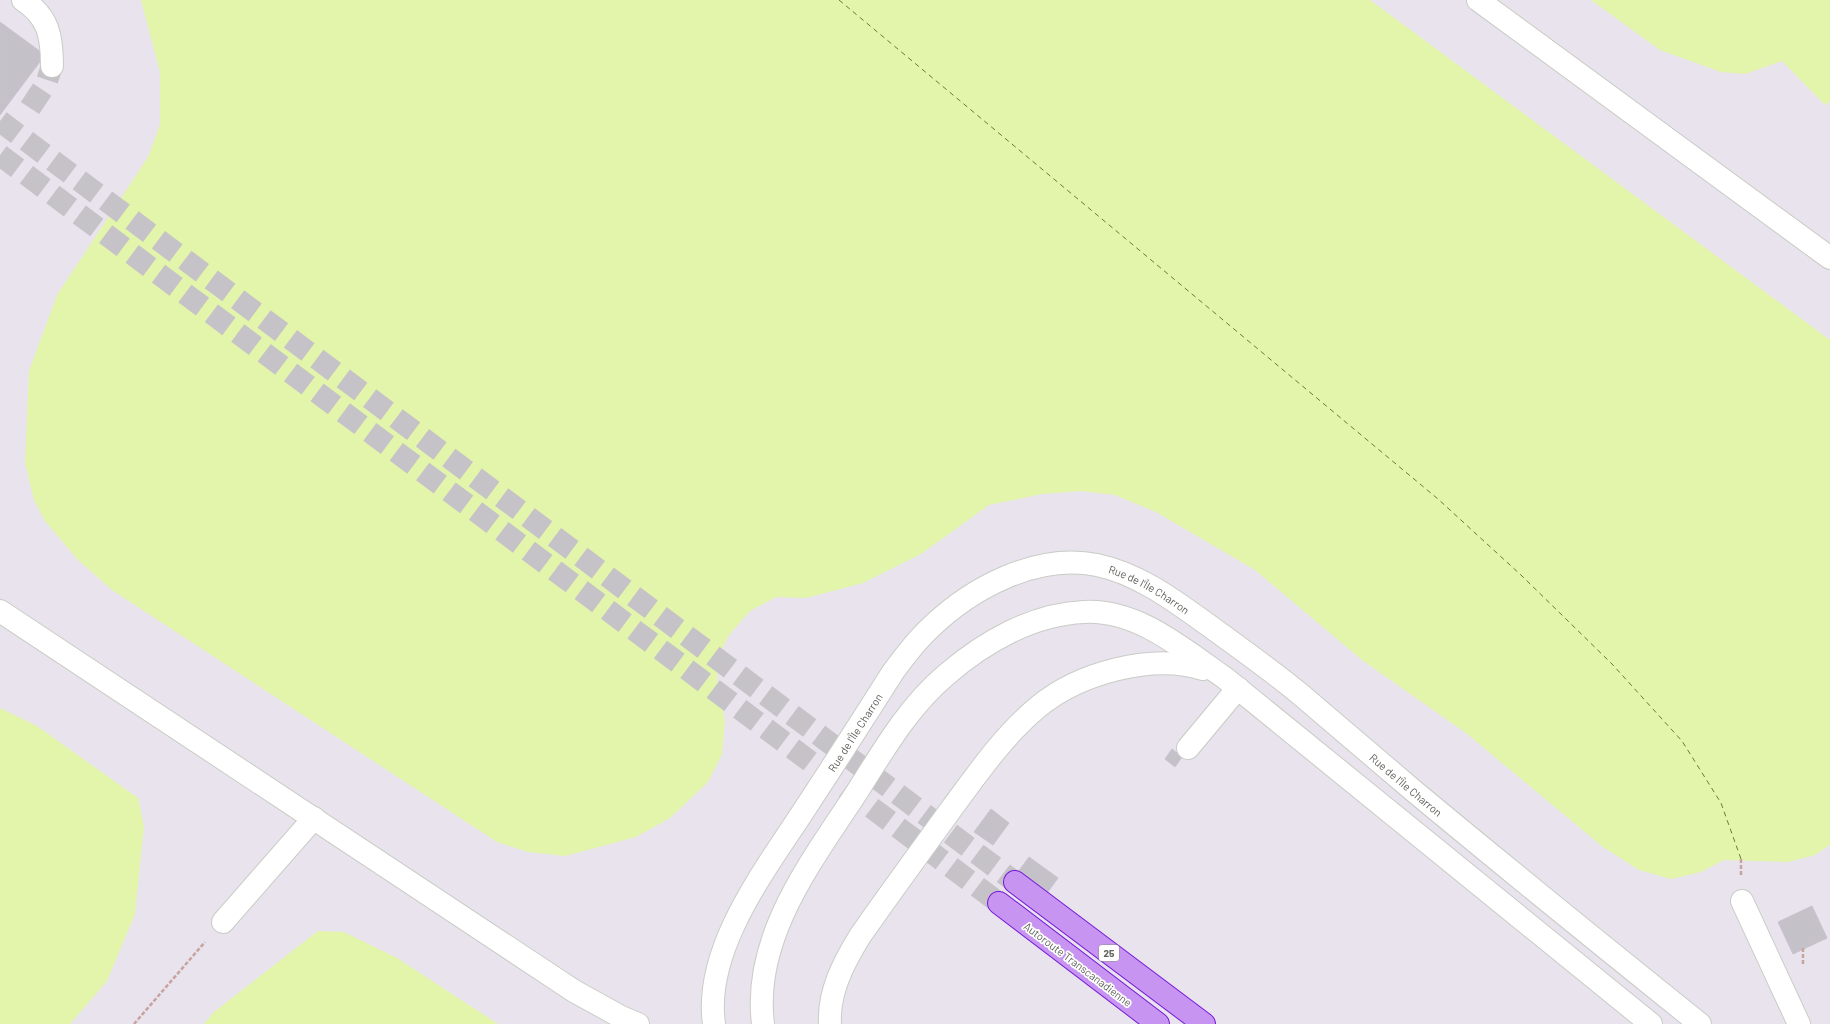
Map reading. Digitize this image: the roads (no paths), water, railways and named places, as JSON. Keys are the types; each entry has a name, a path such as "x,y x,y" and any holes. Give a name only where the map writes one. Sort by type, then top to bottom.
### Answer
{"highway":[{"name":"25","path":"1014,882 1204,1024"},
{"name":"Autoroute Transcanadienne","path":"999,903 1158,1024"}],"street":[{"path":"23,0 33,6 43,19 50,34 52,66"},
{"path":"1478,0 1830,258"},
{"name":"Rue de l'Île Charron","path":"714,1024 712,993 718,968 729,936 753,891 903,659 928,629 949,611 974,594 1000,580 1024,571 1054,564 1076,562 1096,565 1118,571 1141,581 1184,608 1271,672 1298,692 1522,881 1700,1024"},
{"path":"0,611 574,991 621,1017 638,1024"},
{"path":"763,1024 761,995 764,973 771,946 795,890 896,732 919,702 945,676 970,656 1004,635 1034,622 1058,614 1086,611 1112,614 1137,622 1163,636 1238,688 1651,1024"},
{"path":"830,1024 832,1001 838,977 845,960 860,936 998,748 1038,707 1076,683 1107,672 1144,665 1175,663 1193,666 1238,688"},
{"path":"1188,748 1238,688 1271,672"},
{"path":"223,922 314,818"},
{"path":"1742,901 1799,1024"}],"tunnel":[{"path":"30,108 46,84 52,66"},
{"path":"0,121 1015,882"},
{"path":"0,155 999,903"}]}
